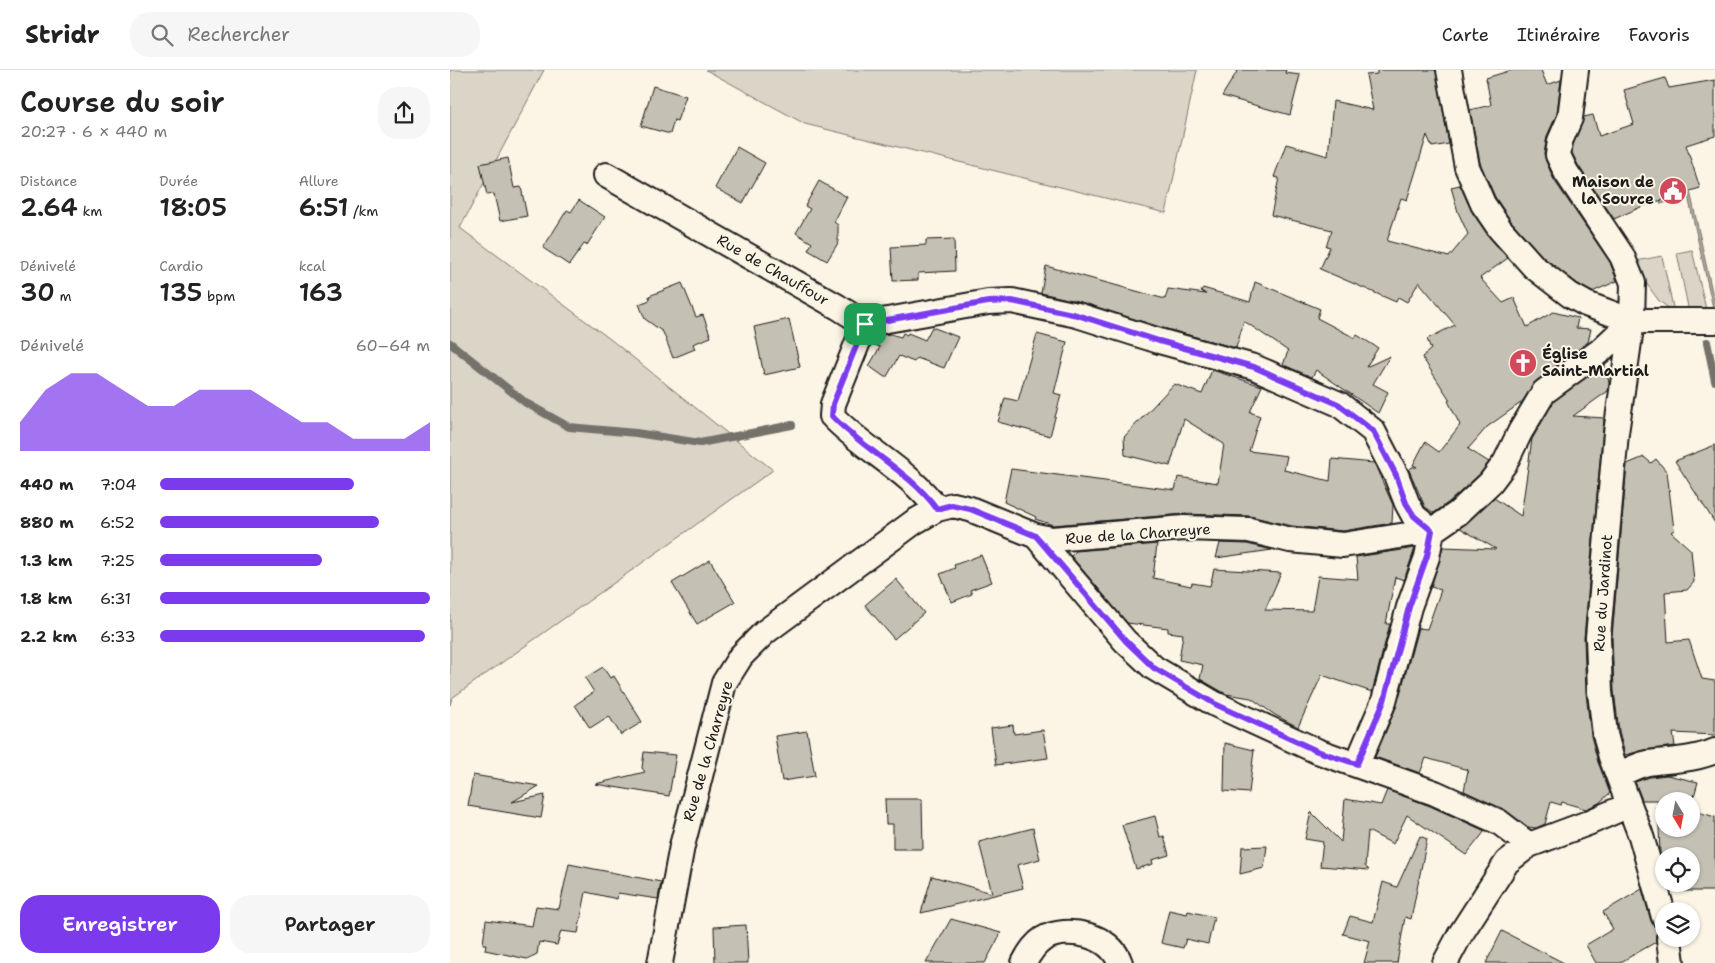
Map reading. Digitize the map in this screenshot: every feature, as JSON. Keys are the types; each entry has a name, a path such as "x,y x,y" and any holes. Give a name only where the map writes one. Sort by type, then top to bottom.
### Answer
{"street":[{"path":"1449,70 1467,167 1483,204 1500,229 1534,267 1570,295 1586,304 1632,321 1715,321"},
{"name":"Rue du Jardinot","path":"1576,70 1570,118 1560,141 1558,155 1566,172 1622,256 1633,283 1632,321 1616,433 1598,637 1600,692 1605,734 1611,757 1641,836 1660,902"},
{"name":"Rue de Chauffour","path":"606,175 865,324"},
{"path":"937,509 925,493 845,429 832,416 833,404 865,324 988,302 1012,301 1077,315 1159,341 1254,367 1338,404 1373,431 1396,475 1406,503 1414,516 1432,531 1427,556 1409,607 1384,701 1357,764"},
{"name":"Rue de la Charreyre","path":"660,963 682,846 724,683 741,656 766,632 914,522 937,509 952,505 970,509 1036,536 1052,540 1184,528 1249,530 1290,540 1343,545 1432,531 1458,514 1490,483 1505,463 1520,432 1544,392 1600,351 1632,321"},
{"path":"1036,536 1126,641 1154,668 1215,704 1317,751 1435,793 1498,822 1529,845"},
{"path":"1618,774 1647,763 1690,758 1715,751"},
{"path":"1444,963 1507,862 1529,845 1588,823 1628,804"},
{"path":"1024,963 1031,950 1044,938 1065,932 1086,935 1106,944 1120,963"},
{"path":"1669,947 1672,963"}],"shaded area":[{"path":"450,70 544,70 460,228 610,339 773,470 452,698 450,705"},
{"path":"706,70 1197,70 1166,213 805,124"},
{"path":"1690,191 1715,305 1713,308 1688,196 1661,204 1660,200"},
{"path":"1692,250 1706,309 1689,312 1677,253"},
{"path":"1662,256 1674,312 1659,301 1631,262"}],"building":[{"path":"1238,70 1286,70 1285,73 1300,75 1290,115 1222,96"},
{"path":"1377,70 1436,70 1449,144 1432,147 1427,135 1407,200 1401,198 1387,241 1449,257 1468,234 1458,212 1451,187 1460,185 1472,212 1489,237 1508,258 1480,278 1503,303 1514,298 1527,327 1553,312 1578,318 1576,328 1591,329 1588,342 1536,381 1522,402 1487,427 1468,449 1489,462 1480,474 1434,513 1425,507 1409,470 1412,467 1417,467 1413,465 1425,442 1439,452 1460,425 1448,401 1450,400 1422,357 1431,349 1427,339 1455,325 1419,282 1407,302 1398,297 1396,302 1320,269 1330,247 1326,246 1332,230 1271,215 1279,178 1274,177 1286,144 1328,156 1333,101 1373,110 1366,75 1377,74"},
{"path":"1512,70 1541,70 1547,85 1561,80 1557,114 1547,136 1544,154 1554,180 1610,262 1617,281 1592,292 1578,284 1543,257 1511,221 1495,197 1480,163 1470,110 1491,105 1486,78"},
{"path":"1665,78 1669,88 1715,80 1715,136 1686,145 1700,188 1643,206 1614,219 1578,165 1572,153 1573,145 1584,117 1593,115 1599,136 1634,124 1624,90"},
{"path":"653,86 686,96 677,121 674,120 670,134 641,126"},
{"path":"737,147 765,163 743,203 715,188"},
{"path":"508,158 514,188 521,187 527,216 500,221 494,194 487,195 480,164"},
{"path":"819,181 847,197 834,222 838,225 838,243 827,261 808,250 812,243 796,233 810,209 805,206"},
{"path":"579,200 605,217 587,245 584,244 569,265 543,248 567,210 571,212"},
{"path":"954,239 955,271 918,273 918,280 893,281 891,247 926,245 926,240"},
{"path":"1046,266 1165,299 1168,289 1206,294 1201,291 1203,288 1250,302 1255,282 1320,309 1317,318 1355,338 1357,335 1378,348 1366,367 1390,356 1373,384 1388,392 1378,413 1316,370 1312,377 1283,365 1288,351 1244,321 1236,348 1163,328 1081,302 1041,293"},
{"path":"682,283 696,317 703,315 711,337 693,344 695,349 673,358 663,332 645,319 639,304 650,300 649,296"},
{"path":"789,319 800,367 764,375 754,327"},
{"path":"932,327 958,337 944,368 917,358 914,362 899,356 886,378 869,366 880,347 872,344 875,336 890,334 901,337 903,333 907,335 908,333 925,340"},
{"path":"1037,334 1067,342 1054,393 1061,395 1050,436 998,422 1005,398 1018,401"},
{"path":"1605,364 1609,383 1608,391 1573,416 1604,418 1584,638 1586,693 1591,736 1598,762 1610,793 1599,803 1586,809 1562,802 1561,805 1551,802 1545,824 1536,828 1528,827 1505,810 1464,791 1468,770 1426,758 1420,773 1375,757 1397,705 1418,628 1427,629 1441,590 1431,587 1443,547 1496,549 1460,528 1494,498 1521,516 1532,439 1554,401"},
{"path":"1212,370 1262,386 1250,412 1260,416 1249,451 1287,456 1284,470 1330,481 1332,459 1374,463 1393,505 1392,523 1343,531 1292,526 1250,516 1184,514 1053,525 1035,519 1036,517 1004,502 1011,469 1175,490 1178,477 1218,483 1224,444 1184,419 1170,466 1125,455 1124,437 1174,384 1202,394"},
{"path":"1715,445 1715,523 1675,461"},
{"path":"1644,457 1651,463 1656,459 1667,472 1674,530 1671,532 1691,550 1694,582 1687,590 1665,592 1668,642 1689,640 1702,679 1715,681 1715,735 1673,733 1675,746 1625,755 1619,731 1614,691 1612,637 1627,464"},
{"path":"1220,543 1247,544 1272,550 1216,558"},
{"path":"1157,544 1153,578 1191,586 1192,583 1210,586 1214,569 1281,573 1265,610 1312,611 1318,576 1358,579 1356,557 1415,548 1404,580 1395,577 1386,624 1390,624 1372,692 1322,675 1298,727 1275,715 1251,698 1226,694 1200,679 1203,665 1179,660 1183,634 1168,632 1168,628 1127,623 1071,556 1076,551"},
{"path":"981,555 992,582 970,590 972,594 952,602 940,574 955,568 954,565"},
{"path":"710,560 735,602 697,624 672,583"},
{"path":"896,579 924,613 894,639 865,605"},
{"path":"603,667 610,678 614,676 642,722 621,735 609,716 590,728 575,705 594,692 585,678"},
{"path":"1013,725 1014,734 1043,730 1048,758 996,765 991,728"},
{"path":"807,731 815,776 782,781 775,736"},
{"path":"1225,743 1254,750 1249,793 1224,791"},
{"path":"644,752 676,755 669,796 595,784 645,772 642,768"},
{"path":"473,775 539,786 512,802 545,795 541,818 468,806"},
{"path":"1667,775 1698,782 1695,792 1655,792 1655,800 1642,800 1635,782 1650,777"},
{"path":"1387,790 1430,806 1485,831 1466,855 1407,815 1393,844 1368,831 1365,866 1369,870 1320,866 1323,842 1305,839 1311,812 1341,842 1345,799 1381,805"},
{"path":"885,799 922,799 923,849 893,849 893,824 886,824"},
{"path":"1700,813 1715,817 1715,891 1700,891 1700,847 1660,847 1659,838 1700,838"},
{"path":"1155,816 1160,837 1164,836 1169,855 1152,860 1153,864 1136,869 1122,825"},
{"path":"1033,828 1040,859 1017,865 1023,888 921,913 932,876 992,893 979,842"},
{"path":"1420,836 1427,839 1411,919 1405,917 1397,963 1364,963 1370,941 1343,934 1350,916 1373,922 1383,882 1397,887"},
{"path":"1267,846 1264,868 1240,874 1242,847"},
{"path":"569,864 661,882 658,899 618,893 617,899 586,892 578,933 561,931 557,945 539,942 537,954 527,959 485,950 486,944 483,944 486,920 532,926 536,906 559,909"},
{"path":"1642,889 1651,921 1655,926 1655,943 1619,963 1596,963 1586,945 1613,929 1603,912"},
{"path":"1169,910 1187,914 1188,911 1214,917 1208,944 1186,939 1183,948 1161,943"},
{"path":"951,919 1001,933 985,963 926,963"},
{"path":"746,925 748,963 715,963 714,927"},
{"path":"1502,931 1564,963 1486,963"}],"waterway":[{"path":"1707,342 1715,381"},
{"path":"450,343 526,403 569,427 636,433 700,443 792,425"}],"place":[{"name":"Maison de la Source","path":"1673,191"},
{"name":"Église Saint-Martial","path":"1523,363"}],"route":[{"path":"1012,301 1077,315 1159,341 1254,367 1338,404 1373,431 1396,475 1406,503 1414,516 1432,531 1427,556 1409,607 1384,701 1357,764 1317,751 1215,704 1154,668 1126,641 1036,536 970,509 952,505 937,509 925,493 845,429 832,416 833,404 865,324 988,302 1012,301"}]}
